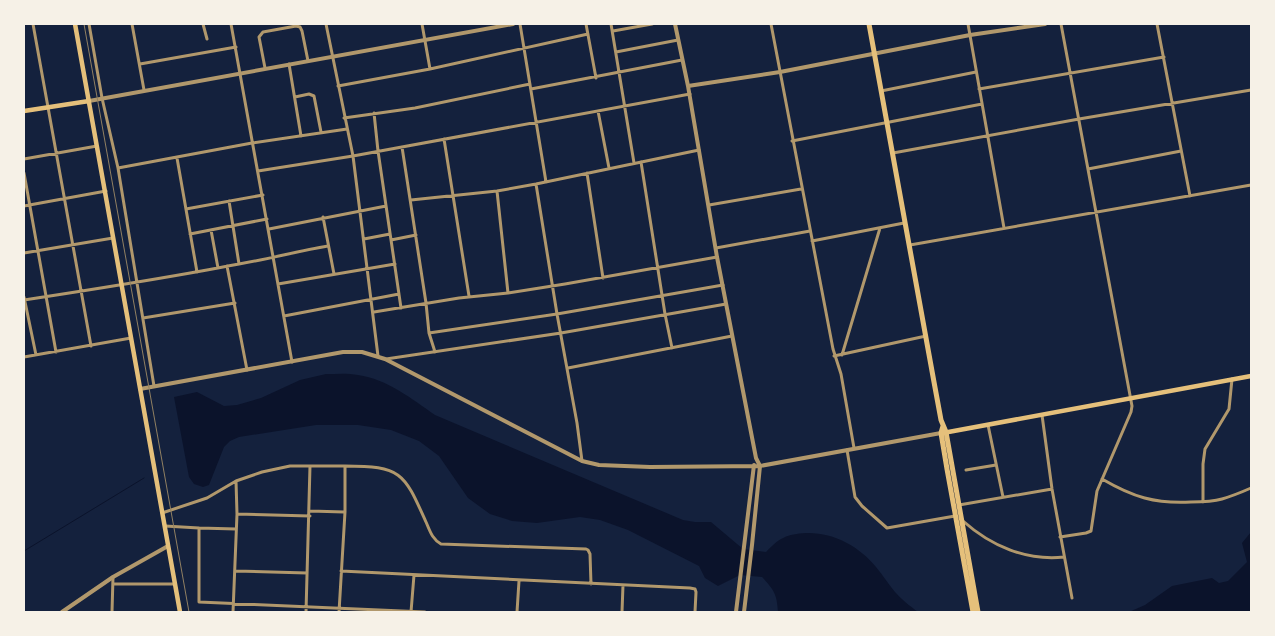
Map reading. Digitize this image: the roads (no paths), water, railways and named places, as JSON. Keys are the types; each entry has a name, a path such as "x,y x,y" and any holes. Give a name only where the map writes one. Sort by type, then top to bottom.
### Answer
{"highway":[{"path":"869,24 904,223 943,426 955,516 978,612"},
{"path":"944,433 962,520 972,612"}],"main road":[{"path":"75,24 180,612"},
{"path":"24,111 90,101"},
{"path":"944,433 1251,376"}],"street":[{"path":"33,24 91,346"},
{"path":"89,24 102,98 118,168 154,386"},
{"path":"132,24 144,90"},
{"path":"204,24 207,39"},
{"path":"232,24 292,362"},
{"path":"326,24 353,156 378,356"},
{"path":"422,24 430,69"},
{"path":"90,101 240,72 512,24"},
{"path":"520,24 546,182"},
{"path":"586,24 596,78"},
{"path":"611,24 634,163"},
{"path":"612,31 652,24"},
{"path":"675,24 690,94 732,336 756,458 760,466 744,612"},
{"path":"770,24 834,356 841,374 854,448"},
{"path":"968,24 1004,228"},
{"path":"688,86 780,72 970,35 1045,24"},
{"path":"1060,537 1089,533 1091,531 1097,491 1131,412 1131,399 1061,24"},
{"path":"1158,24 1190,196"},
{"path":"265,68 260,34 296,26 302,31 308,61"},
{"path":"338,86 430,69 588,34"},
{"path":"616,52 678,40"},
{"path":"140,64 236,46"},
{"path":"979,89 1164,57"},
{"path":"531,89 682,60"},
{"path":"289,64 301,136"},
{"path":"881,91 976,72"},
{"path":"344,118 415,108 530,84"},
{"path":"893,153 1251,90"},
{"path":"295,97 309,94 314,96 321,133"},
{"path":"258,171 378,152 690,94"},
{"path":"792,141 982,104"},
{"path":"598,111 609,168"},
{"path":"374,113 401,308"},
{"path":"118,168 252,143 347,129"},
{"path":"444,139 468,296"},
{"path":"24,159 98,146"},
{"path":"402,147 429,333 435,352"},
{"path":"411,200 536,184 699,150"},
{"path":"1088,169 1181,151"},
{"path":"177,158 197,272"},
{"path":"641,162 657,268 672,348"},
{"path":"24,173 56,352"},
{"path":"586,173 603,278"},
{"path":"536,184 582,461"},
{"path":"909,245 1251,184"},
{"path":"709,205 802,189"},
{"path":"497,190 508,293"},
{"path":"24,206 106,191"},
{"path":"186,209 263,195"},
{"path":"228,201 240,264"},
{"path":"269,229 386,206"},
{"path":"323,217 334,274"},
{"path":"190,234 267,219"},
{"path":"812,241 904,223"},
{"path":"842,355 880,228"},
{"path":"211,230 218,268"},
{"path":"716,248 810,231"},
{"path":"364,239 390,234"},
{"path":"391,240 416,235"},
{"path":"24,253 114,238"},
{"path":"36,355 24,299 197,272 328,246"},
{"path":"374,312 468,296 508,293 603,278 717,257"},
{"path":"278,284 394,264"},
{"path":"227,266 247,370"},
{"path":"429,333 662,297 723,285"},
{"path":"284,316 399,294"},
{"path":"143,318 235,302"},
{"path":"385,359 561,333 726,304"},
{"path":"568,368 732,336"},
{"path":"834,356 926,336"},
{"path":"24,357 132,338"},
{"path":"140,389 352,351 385,359 582,461 599,465 650,467 760,466 944,433"},
{"path":"1203,502 1205,449 1230,409 1232,379"},
{"path":"1042,415 1052,489 1072,598"},
{"path":"988,425 1002,498"},
{"path":"847,450 855,497 862,506 887,528 955,516"},
{"path":"736,612 756,458"},
{"path":"966,470 996,465"},
{"path":"162,514 206,498 236,481 274,469 310,466 376,466 397,474 406,482 413,492 432,536 441,544 586,549 588,550 591,584"},
{"path":"306,610 310,466"},
{"path":"339,610 345,512 345,466"},
{"path":"1102,479 1131,495 1145,500 1172,503 1223,499 1251,488"},
{"path":"233,612 237,514 236,481"},
{"path":"959,505 1052,489"},
{"path":"310,512 345,512"},
{"path":"237,514 310,516"},
{"path":"962,520 983,537 1012,551 1041,558 1064,557"},
{"path":"164,526 236,529"},
{"path":"199,528 199,602 306,610 425,612"},
{"path":"62,612 113,577 168,546"},
{"path":"235,571 307,573"},
{"path":"341,571 693,588 696,592 695,612"},
{"path":"411,612 414,575"},
{"path":"112,612 113,577"},
{"path":"517,612 518,581"},
{"path":"113,584 175,584"},
{"path":"622,612 623,585"}],"water":[{"path":"326,374 354,374 369,377 389,385 435,415 683,520 711,522 743,549 766,552 775,543 788,536 806,533 816,533 836,538 854,547 869,559 897,595 918,612 778,612 774,593 762,577 740,575 718,586 705,578 699,566 628,530 600,520 580,517 537,523 512,521 490,514 468,498 439,456 419,441 391,430 358,425 316,425 239,437 230,441 224,447 209,485 203,487 194,484 189,477 174,397 197,392 224,406 237,405 261,398 300,380"},
{"path":"1251,532 1251,612 1129,612 1145,605 1172,586 1212,578 1219,583 1228,581 1247,562 1242,543"}],"waterway":[{"path":"24,551 144,478"}],"railway":[{"path":"84,24 189,612"}]}
